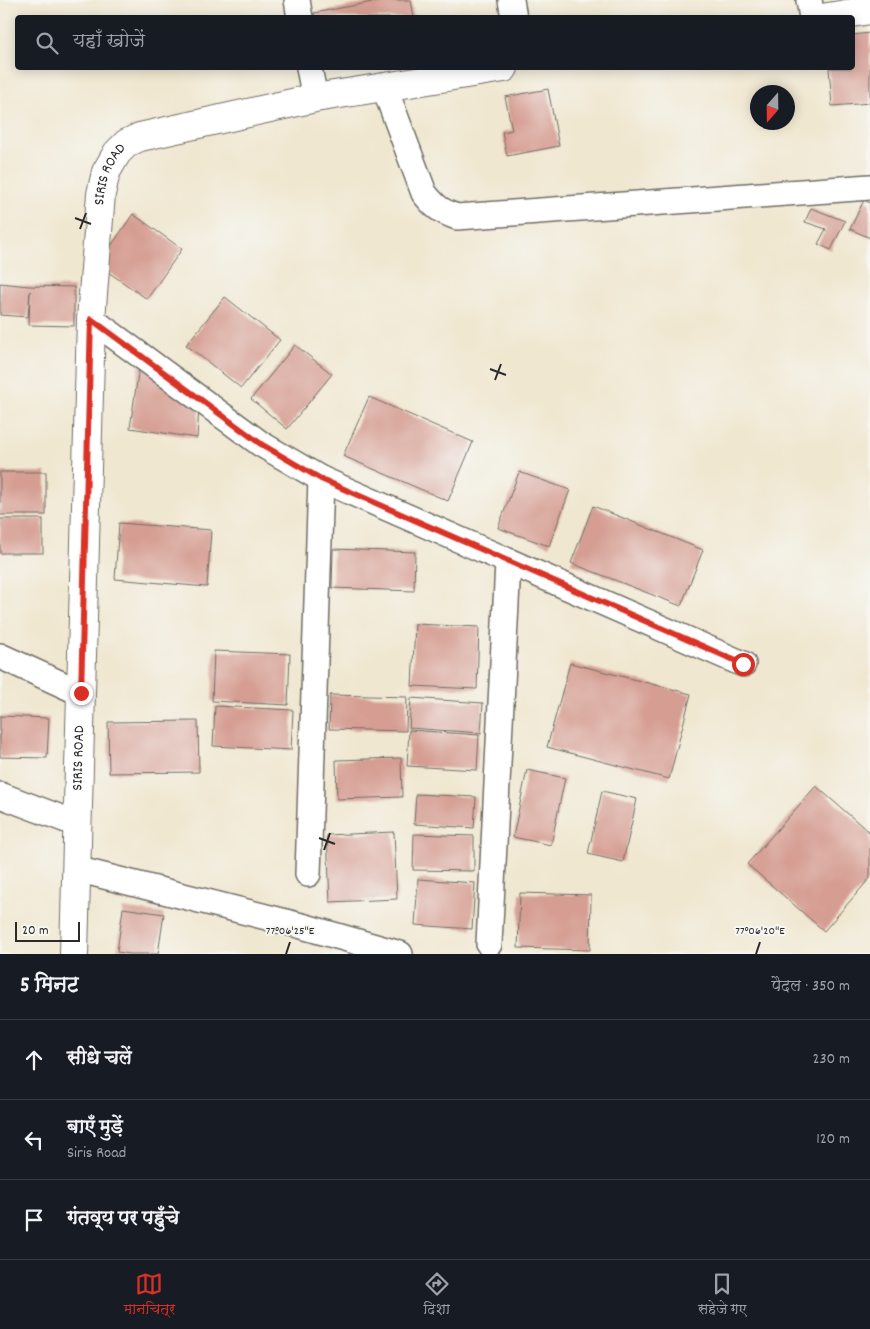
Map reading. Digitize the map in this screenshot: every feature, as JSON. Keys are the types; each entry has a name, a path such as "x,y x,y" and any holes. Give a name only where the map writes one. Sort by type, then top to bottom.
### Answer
{"street":[{"path":"297,0 300,15"},
{"path":"511,0 514,15"},
{"path":"809,0 812,15"},
{"path":"840,15 870,10"},
{"path":"309,70 315,98"},
{"name":"SIRIS ROAD","path":"74,954 91,319 102,194 106,172 117,152 140,137 315,98 491,70"},
{"path":"384,86 424,193 434,206 457,217 870,187"},
{"path":"91,319 254,439 321,479 743,664"},
{"path":"308,874 321,479"},
{"path":"489,944 508,562"},
{"path":"0,656 81,693"},
{"path":"0,795 77,824"},
{"path":"76,869 302,926 400,954"}],"building":[{"path":"383,0 411,0 414,15 314,15 314,13"},
{"path":"870,33 870,103 832,106 829,70 855,70 855,35"},
{"path":"548,89 559,146 507,156 502,132 512,130 505,97"},
{"path":"864,200 870,203 870,238 850,229"},
{"path":"811,208 845,221 831,250 818,244 826,229 805,222"},
{"path":"133,214 182,249 147,299 98,265"},
{"path":"0,283 74,287 74,326 29,325 30,291 28,317 0,315"},
{"path":"225,297 280,340 241,388 186,345"},
{"path":"295,345 332,374 287,429 251,399"},
{"path":"140,360 199,407 197,438 130,428"},
{"path":"369,397 473,442 448,501 343,456"},
{"path":"0,472 46,472 46,515 0,515"},
{"path":"519,472 570,490 549,546 498,528"},
{"path":"593,506 703,550 681,606 571,563"},
{"path":"0,519 43,519 43,553 0,553"},
{"path":"119,523 211,530 207,587 115,579"},
{"path":"333,549 415,552 414,591 332,588"},
{"path":"415,624 479,627 477,689 412,686"},
{"path":"214,651 290,654 288,705 212,701"},
{"path":"570,663 691,694 669,779 547,747"},
{"path":"330,695 407,697 406,731 329,729"},
{"path":"411,698 483,703 481,733 409,728"},
{"path":"215,706 293,710 291,750 213,746"},
{"path":"0,716 49,718 47,758 0,757"},
{"path":"198,721 199,772 109,773 108,722"},
{"path":"409,730 479,735 477,770 407,766"},
{"path":"401,758 402,797 337,799 336,760"},
{"path":"527,770 565,778 551,845 513,837"},
{"path":"816,786 870,833 870,878 824,931 747,864"},
{"path":"602,791 637,799 623,862 588,854"},
{"path":"416,794 476,797 474,828 414,824"},
{"path":"394,832 397,899 330,902 327,835"},
{"path":"414,834 474,836 474,871 413,870"},
{"path":"418,879 475,883 472,929 415,925"},
{"path":"520,893 591,895 590,950 518,948"},
{"path":"123,908 164,914 158,954 117,952"}],"route":[{"path":"81,693 91,319 261,444 321,479 743,664"}]}
